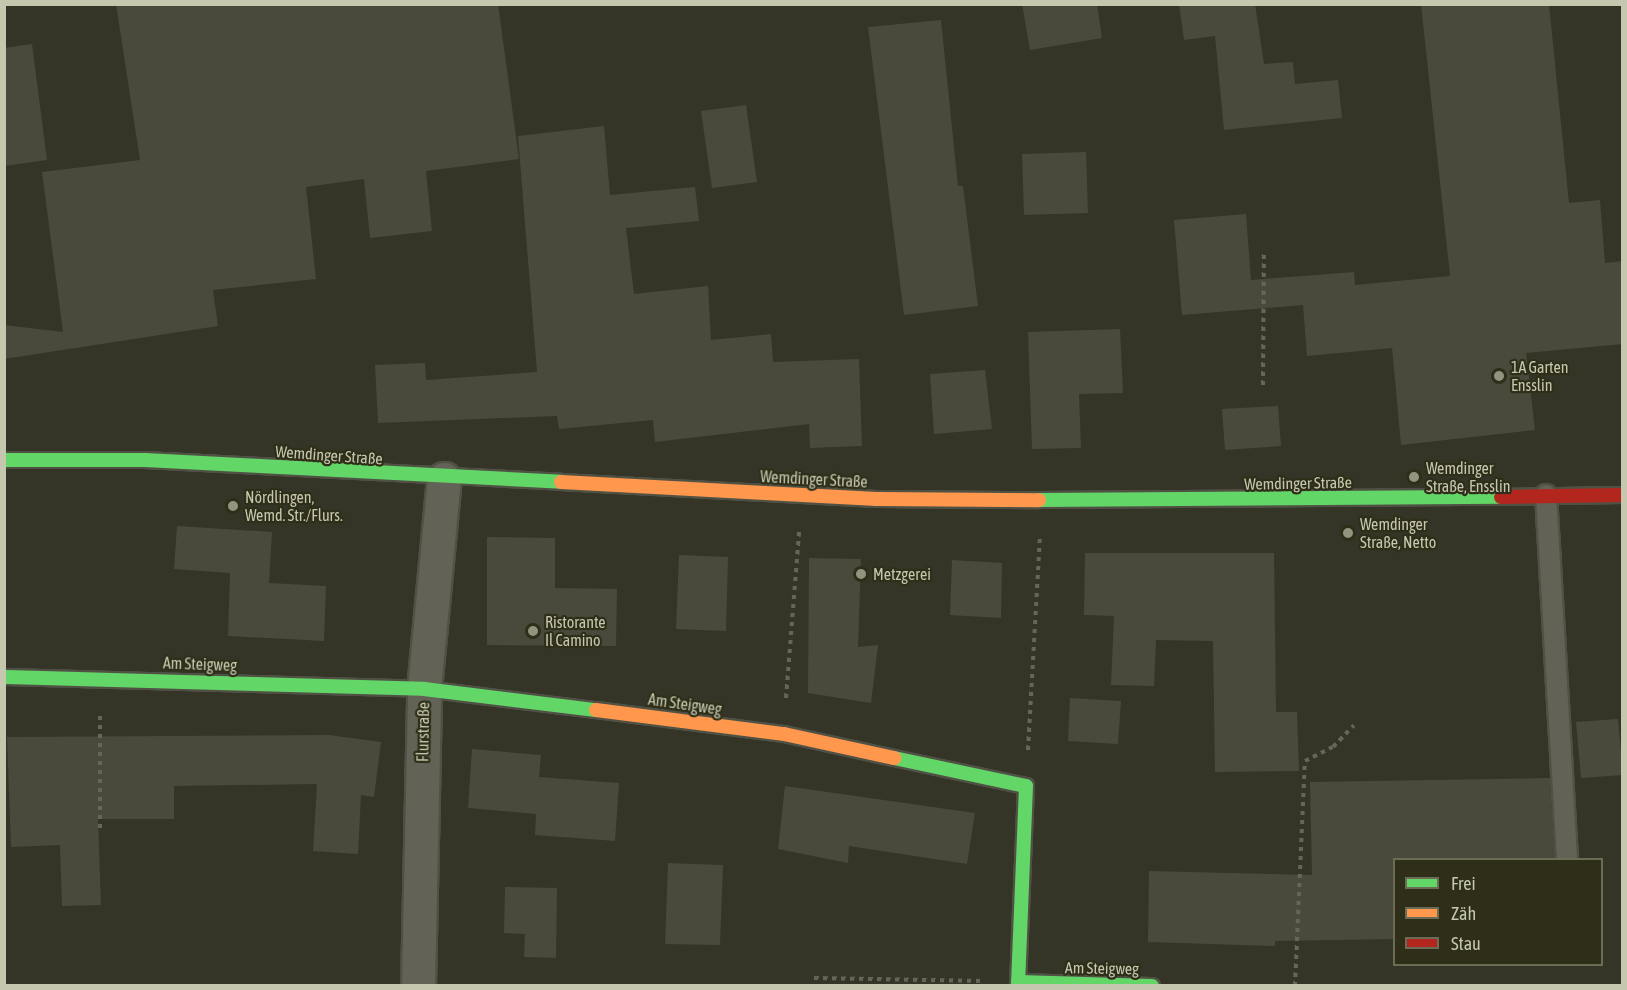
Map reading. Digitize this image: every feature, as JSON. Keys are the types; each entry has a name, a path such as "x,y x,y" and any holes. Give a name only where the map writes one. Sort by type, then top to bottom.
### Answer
{"main road":[{"name":"Wemdinger Straße","path":"4,460 146,460 444,479 801,495 1202,502 1623,495"},
{"name":"Am Steigweg","path":"4,677 100,676 424,689 784,734 1026,786"},
{"path":"1018,984 1026,786"},
{"name":"Am Steigweg","path":"1018,984 1152,986"}],"street":[{"name":"Flurstraße","path":"418,986 424,689 444,479"}],"lane":[{"path":"1546,495 1567,858"}],"path":[{"path":"1263,384 1264,250"},
{"path":"784,734 801,495"},
{"path":"1026,786 1041,536 1038,499"},
{"path":"100,676 100,828"},
{"path":"1295,986 1305,761 1333,747 1354,725"},
{"path":"814,978 1018,984"}],"building":[{"path":"116,4 498,4 519,159 426,171 432,231 370,238 364,179 306,187 316,279 213,290 218,326 4,359 4,325 63,332 42,172 140,160"},
{"path":"1022,4 1097,4 1102,38 1030,50"},
{"path":"1179,4 1255,4 1264,64 1293,62 1295,84 1338,80 1342,118 1224,130 1215,36 1184,40"},
{"path":"1421,4 1549,4 1569,203 1600,200 1605,263 1623,261 1623,344 1526,353 1535,430 1401,445 1392,348 1307,356 1303,305 1182,315 1174,220 1246,214 1251,280 1354,272 1355,285 1450,276"},
{"path":"941,20 958,186 963,186 978,306 904,315 868,27"},
{"path":"32,44 47,160 4,166 4,48"},
{"path":"746,105 757,182 712,188 701,111"},
{"path":"604,126 610,195 695,187 699,221 626,228 634,294 708,286 711,340 771,334 773,362 859,359 862,446 810,448 809,424 655,442 653,420 559,429 557,416 378,423 375,365 425,363 426,380 537,372 518,136"},
{"path":"1086,152 1088,213 1024,215 1022,154"},
{"path":"1120,329 1123,393 1079,394 1081,448 1032,449 1028,332"},
{"path":"985,370 992,429 934,434 930,374"},
{"path":"1278,406 1281,446 1225,450 1222,409"},
{"path":"177,526 272,532 269,583 326,586 324,641 228,636 230,573 174,569"},
{"path":"487,537 555,538 555,588 617,589 616,646 487,645"},
{"path":"1085,553 1274,553 1276,712 1297,712 1299,771 1215,772 1213,641 1156,640 1154,686 1111,685 1114,616 1084,615"},
{"path":"679,555 728,557 726,631 676,629"},
{"path":"809,558 861,559 858,647 878,645 871,703 808,693"},
{"path":"952,560 1002,563 1001,618 950,615"},
{"path":"1070,698 1121,701 1118,744 1068,741"},
{"path":"1618,719 1623,775 1581,778 1576,722"},
{"path":"329,735 381,742 374,797 361,795 358,854 313,851 317,784 174,786 174,819 98,819 101,905 62,906 60,845 11,847 7,737"},
{"path":"472,749 541,755 539,777 619,783 615,841 535,835 536,814 468,808"},
{"path":"1550,778 1555,858 1393,858 1393,939 1275,941 1275,946 1148,942 1149,871 1312,875 1310,782"},
{"path":"785,786 975,813 967,864 849,846 848,863 778,849"},
{"path":"668,863 723,865 720,945 665,944"},
{"path":"505,887 557,888 556,958 524,957 525,934 504,933"}],"traffic: fast":[{"path":"4,460 145,460 561,482"},
{"path":"1039,500 1501,497"},
{"path":"4,677 424,689 596,710"},
{"path":"894,758 1026,786 1018,982 1152,986"}],"traffic: slow":[{"path":"561,482 877,499 1039,500"},
{"path":"596,710 784,734 894,758"}],"traffic: jam":[{"path":"1501,497 1622,495"}],"place":[{"name":"1A Garten Ensslin","path":"1499,376"},
{"name":"Wemdinger Straße, Ensslin","path":"1414,477"},
{"name":"Nördlingen, Wemd. Str./Flurs.","path":"233,506"},
{"name":"Wemdinger Straße, Netto","path":"1348,533"},
{"name":"Metzgerei","path":"861,574"},
{"name":"Ristorante Il Camino","path":"533,631"}]}
